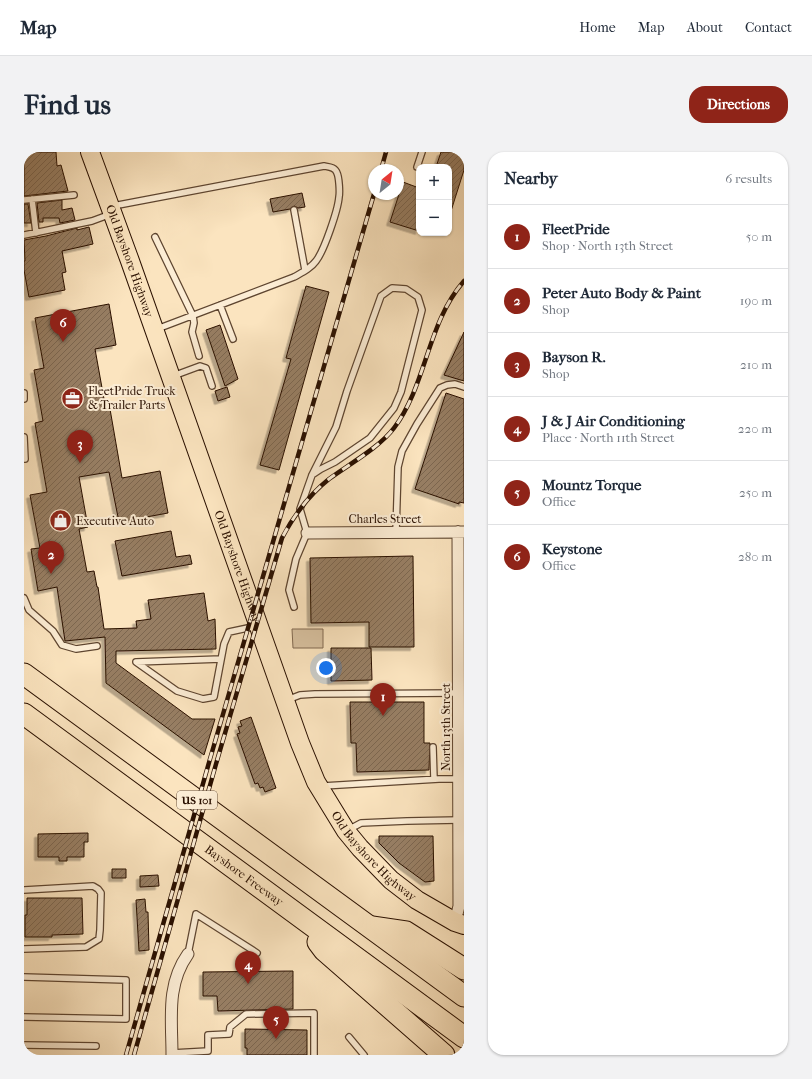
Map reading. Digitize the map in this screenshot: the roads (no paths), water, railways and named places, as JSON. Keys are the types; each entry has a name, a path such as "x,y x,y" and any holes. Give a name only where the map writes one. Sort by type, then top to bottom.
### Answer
{"highway":[{"name":"US 101","path":"24,674 464,996"},
{"name":"Bayshore Freeway","path":"24,714 464,1037"},
{"path":"297,914 324,950 444,1055"},
{"path":"370,927 406,932 464,970"}],"main road":[{"name":"Old Bayshore Highway","path":"90,152 155,330 300,743 319,787 346,832 391,880 417,900 460,924"}],"street":[{"name":"Charles Street","path":"307,533 461,532"},
{"name":"North 13th Street","path":"460,924 459,906 462,779 461,705 459,693 461,650 461,532"},
{"path":"172,1054 171,1002 177,973 188,954"}],"lane":[{"path":"418,164 422,152"},
{"path":"24,235 92,221 112,210 162,197 324,166 334,168 337,172 339,197 329,233 318,259 310,268 294,277 155,330"},
{"path":"24,200 74,195"},
{"path":"32,199 36,233"},
{"path":"294,210 306,270"},
{"path":"155,237 192,316 194,323 192,332 199,356"},
{"path":"294,607 289,590 296,559 307,533 300,509 312,475 336,427 347,391 381,296 392,288 406,289 418,297 422,310 401,392 394,408 370,438 336,462 321,468 312,475"},
{"path":"220,305 233,339"},
{"path":"171,376 200,366 206,368 212,386"},
{"path":"396,532 398,467 402,451 440,388 455,384 464,387"},
{"path":"24,437 24,459"},
{"path":"24,598 29,610 53,631 62,645 76,649 97,646"},
{"path":"221,659 136,662 177,691 203,699 214,697 224,644 230,632 259,626"},
{"path":"285,700 300,695 459,693"},
{"path":"433,747 434,779"},
{"path":"319,787 434,779 462,779"},
{"path":"346,832 357,824 361,823 407,821 461,826"},
{"path":"24,890 93,886 101,893 99,939 86,947 24,948"},
{"path":"188,954 196,914 257,953"},
{"path":"24,977 126,980 126,1020 24,1017"},
{"path":"172,1054 208,1053 208,1035 229,1034 230,1027 246,1014 314,1013 314,1055"},
{"path":"350,1037 364,1055"},
{"path":"24,1045 96,1046"}],"railway":[{"path":"383,164 386,152"},
{"path":"126,1055 210,759 372,200"},
{"path":"134,1055 216,764 282,538 297,513 315,492 329,479 381,442 394,428 405,411 414,392 434,334 442,316 464,281"}],"place":[{"name":"Keystone","path":"63,342"},
{"name":"FleetPride Truck & Trailer Parts","path":"72,398"},
{"name":"Bayson R.","path":"80,463"},
{"name":"Executive Auto","path":"61,521"},
{"name":"Peter Auto Body & Paint","path":"51,574"},
{"name":"FleetPride","path":"383,716"},
{"name":"J & J Air Conditioning","path":"248,984"},
{"name":"Mountz Torque","path":"276,1039"}]}
